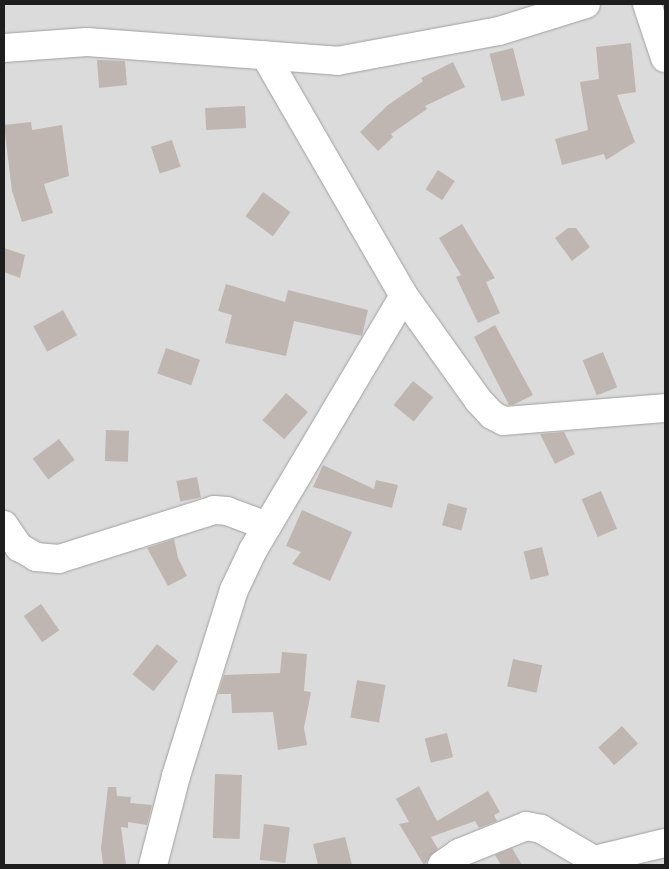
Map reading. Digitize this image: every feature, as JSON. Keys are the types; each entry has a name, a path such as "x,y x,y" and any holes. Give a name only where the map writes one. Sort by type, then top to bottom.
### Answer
{"street":[{"path":"4,48 87,42 337,61 499,31 586,4"},
{"path":"647,4 665,58"},
{"path":"265,55 404,296 479,401 492,415 504,421 665,408"},
{"path":"153,865 176,776 234,590 267,526 404,296"},
{"path":"4,526 19,546 36,557 59,559 214,510 227,511 267,526"},
{"path":"442,865 459,853 526,826 541,829 594,860 665,843"}],"shaded area":[{"path":"4,4 665,4 665,865 4,865"}],"building":[{"path":"631,43 636,92 617,95 635,142 606,160 604,154 562,165 555,139 588,130 580,82 599,79 596,47"},
{"path":"513,48 525,96 502,101 490,54"},
{"path":"97,60 125,61 127,85 99,88"},
{"path":"453,62 465,87 425,106 427,109 391,134 393,137 378,151 360,132 388,105 423,81 421,78"},
{"path":"245,106 246,128 206,130 205,108"},
{"path":"31,122 32,130 62,125 69,176 44,184 53,213 22,222 12,191 4,125"},
{"path":"172,140 181,167 160,173 151,147"},
{"path":"438,170 455,181 442,200 425,189"},
{"path":"263,192 291,212 273,236 245,216"},
{"path":"462,224 495,278 486,282 500,313 478,323 456,277 461,275 439,238"},
{"path":"568,228 576,228 590,247 572,261 555,238"},
{"path":"4,248 25,255 20,278 4,272"},
{"path":"226,284 285,302 288,290 368,310 362,336 294,321 286,356 225,343 232,315 218,311"},
{"path":"63,310 77,335 47,352 33,326"},
{"path":"495,325 533,395 513,405 509,405 474,337"},
{"path":"166,348 200,360 191,385 157,374"},
{"path":"603,352 617,387 597,395 583,360"},
{"path":"413,381 433,397 414,421 393,405"},
{"path":"286,393 308,412 284,439 262,420"},
{"path":"106,430 129,431 128,462 105,461"},
{"path":"564,432 575,454 555,464 540,434"},
{"path":"59,439 75,460 48,480 33,459"},
{"path":"323,465 374,489 376,480 398,485 392,508 313,487"},
{"path":"197,477 201,498 180,502 176,481"},
{"path":"601,491 617,529 598,537 582,499"},
{"path":"448,503 467,508 461,530 442,525"},
{"path":"302,510 352,532 330,581 292,564 301,552 286,546"},
{"path":"174,539 178,558 187,576 168,586 147,548"},
{"path":"542,547 549,575 531,580 524,552"},
{"path":"41,604 59,630 42,642 24,616"},
{"path":"157,644 178,661 153,691 132,674"},
{"path":"282,652 307,654 304,691 311,692 304,728 307,745 278,750 273,712 232,713 231,694 218,694 224,675 280,673"},
{"path":"513,659 542,665 537,693 507,686"},
{"path":"357,680 386,685 379,722 350,717"},
{"path":"622,726 638,744 614,765 598,747"},
{"path":"447,733 453,757 431,763 425,739"},
{"path":"215,774 242,775 240,839 213,838"},
{"path":"419,786 437,821 488,791 500,812 494,815 497,821 479,828 475,821 431,837 438,849 424,865 399,824 409,822 396,799"},
{"path":"108,787 116,787 117,796 131,797 130,803 152,805 147,825 128,822 128,828 121,827 126,865 103,865 101,848"},
{"path":"264,824 290,827 285,863 260,860"},
{"path":"345,837 352,865 318,865 313,844"},
{"path":"512,848 522,865 501,865 495,855"}]}
